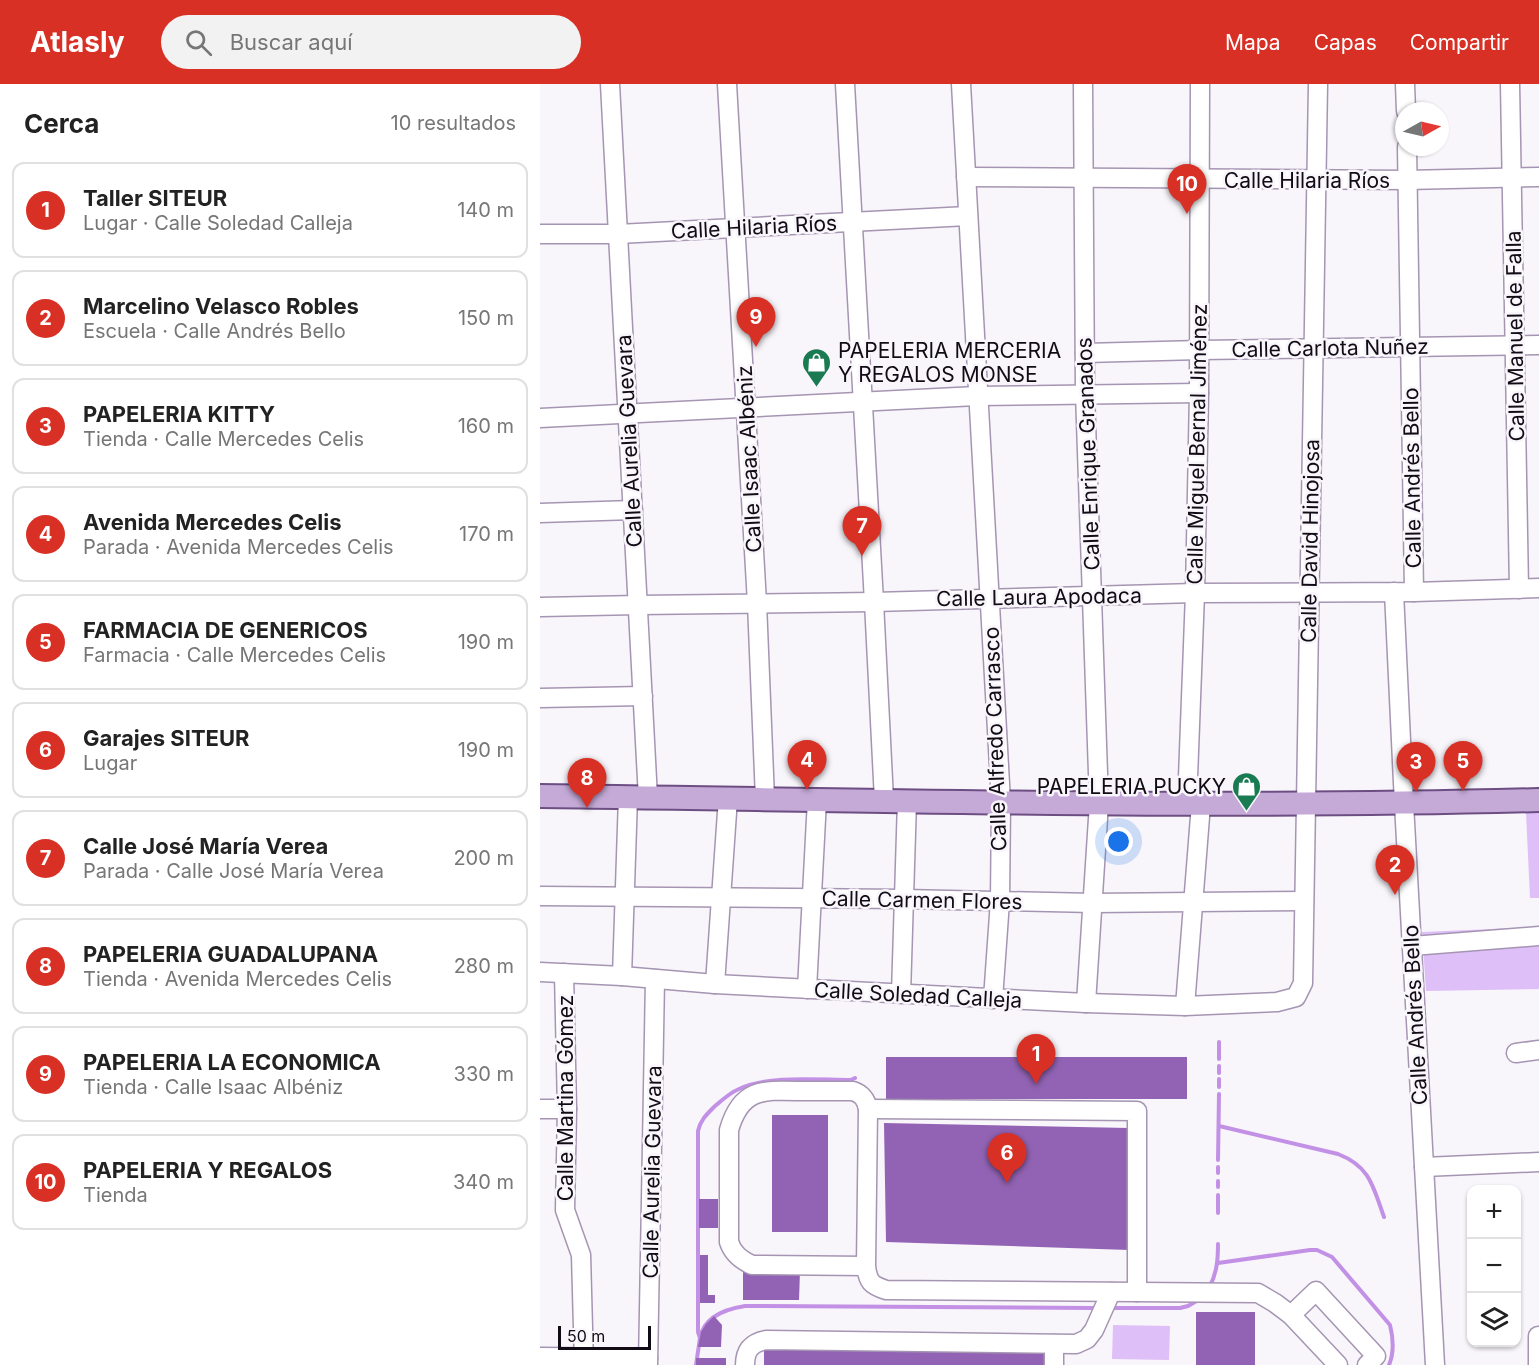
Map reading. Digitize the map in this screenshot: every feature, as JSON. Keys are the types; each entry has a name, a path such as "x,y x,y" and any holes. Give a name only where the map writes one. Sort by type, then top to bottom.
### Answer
{"main road":[{"path":"540,796 1194,804 1404,804 1539,800"}],"street":[{"name":"Calle Aurelia Guevara","path":"610,84 643,696 638,797 624,897 622,976"},
{"name":"Calle Isaac Albéniz","path":"727,84 757,603 765,799"},
{"path":"845,84 884,800"},
{"name":"Calle Alfredo Carrasco","path":"961,84 1000,802 1000,901 993,999"},
{"name":"Calle Enrique Granados","path":"1083,84 1084,353 1098,803 1086,1003"},
{"name":"Calle Miguel Bernal Jiménez","path":"1185,1006 1193,902 1195,593 1200,350 1200,84"},
{"name":"Calle David Hinojosa","path":"1296,997 1303,983 1318,84"},
{"path":"1406,84 1406,102"},
{"name":"Calle Manuel de Falla","path":"1510,84 1519,589"},
{"name":"Calle Andrés Bello","path":"1407,156 1414,592"},
{"name":"Calle Hilaria Ríos","path":"966,177 1407,180 1539,177"},
{"name":"Calle Hilaria Ríos","path":"540,234 618,234 968,216"},
{"name":"Calle Carlota Nuñez","path":"1084,353 1539,345"},
{"path":"540,418 977,396 1199,393"},
{"path":"540,513 633,510"},
{"name":"Calle Laura Apodaca","path":"540,607 1539,588"},
{"name":"Calle Andrés Bello","path":"1394,592 1435,1365"},
{"path":"540,698 643,696"},
{"path":"715,984 728,798"},
{"path":"807,989 817,800"},
{"path":"901,994 907,801"},
{"name":"Calle Carmen Flores","path":"540,896 1093,903 1304,901"},
{"path":"1412,946 1539,936"},
{"name":"Calle Soledad Calleja","path":"540,972 715,984 1086,1003 1185,1006 1277,1002 1296,997"},
{"name":"Calle Martina Gómez","path":"564,973 567,1109 565,1210 581,1255 584,1361"},
{"name":"Calle Aurelia Guevara","path":"648,1362 656,979"},
{"path":"1516,1053 1539,1050"},
{"path":"866,1266 752,1265 743,1261 732,1250 729,1242 729,1130 733,1116 751,1096 767,1090 853,1091 866,1100 868,1108 866,1266 868,1278 874,1286 886,1290 1258,1293 1275,1302 1291,1315 1338,1365"},
{"path":"868,1108 1137,1111 1137,1292"},
{"path":"540,1109 567,1109"},
{"path":"1424,1167 1539,1162"},
{"path":"1291,1315 1316,1291 1376,1356 1367,1365"},
{"path":"745,1365 748,1348 756,1342 766,1340 1076,1344 1087,1339 1094,1330 1111,1292"},
{"path":"1054,1344 1054,1365"},
{"path":"540,1357 584,1361 648,1362"}],"shaded area":[{"path":"1539,812 1539,898 1530,898 1526,813"},
{"path":"1539,927 1539,989 1426,991 1422,932"},
{"path":"1113,1325 1170,1326 1169,1360 1112,1359"}],"building":[{"path":"886,1057 1187,1057 1187,1099 886,1099"},
{"path":"772,1115 828,1115 828,1232 772,1232"},
{"path":"884,1123 1129,1128 1129,1250 886,1242"},
{"path":"699,1199 718,1199 718,1228 699,1228"},
{"path":"700,1255 708,1255 708,1295 715,1295 715,1303 700,1303"},
{"path":"743,1270 800,1271 799,1300 743,1300"},
{"path":"1196,1312 1255,1312 1255,1365 1196,1365"},
{"path":"714,1316 722,1325 721,1347 698,1347 701,1332"},
{"path":"764,1347 1046,1351 1046,1365 764,1365"},
{"path":"696,1358 726,1358 726,1365 696,1365"}],"waterway":[{"path":"1219,1042 1219,1059"},
{"path":"1219,1066 1219,1073"},
{"path":"696,1365 700,1338 698,1332 698,1131 702,1121 728,1095 751,1085 779,1080 851,1080 855,1078"},
{"path":"1219,1079 1219,1087"},
{"path":"1218,1160 1219,1094"},
{"path":"1219,1126 1338,1154 1349,1159 1358,1165 1369,1179 1384,1217"},
{"path":"1218,1167 1218,1173"},
{"path":"1218,1181 1218,1187"},
{"path":"1218,1195 1218,1213"},
{"path":"1210,1286 1217,1265 1218,1244"},
{"path":"1218,1263 1310,1250 1317,1250 1332,1257 1390,1325 1392,1355 1389,1365"},
{"path":"1115,1308 1180,1308 1200,1299"},
{"path":"700,1338 702,1330 711,1319 723,1312 745,1306 1093,1308"}],"place":[{"name":"PAPELERIA Y REGALOS","path":"1187,214"},
{"name":"PAPELERIA LA ECONOMICA","path":"756,347"},
{"name":"PAPELERIA MERCERIA Y REGALOS MONSE","path":"817,388"},
{"name":"Calle José María Verea","path":"862,556"},
{"name":"Avenida Mercedes Celis","path":"807,790"},
{"name":"FARMACIA DE GENERICOS","path":"1463,791"},
{"name":"PAPELERIA KITTY","path":"1416,792"},
{"name":"PAPELERIA GUADALUPANA","path":"587,808"},
{"name":"PAPELERIA PUCKY","path":"1247,812"},
{"name":"Marcelino Velasco Robles","path":"1395,895"},
{"name":"Taller SITEUR","path":"1036,1084"},
{"name":"Garajes SITEUR","path":"1007,1183"}]}
